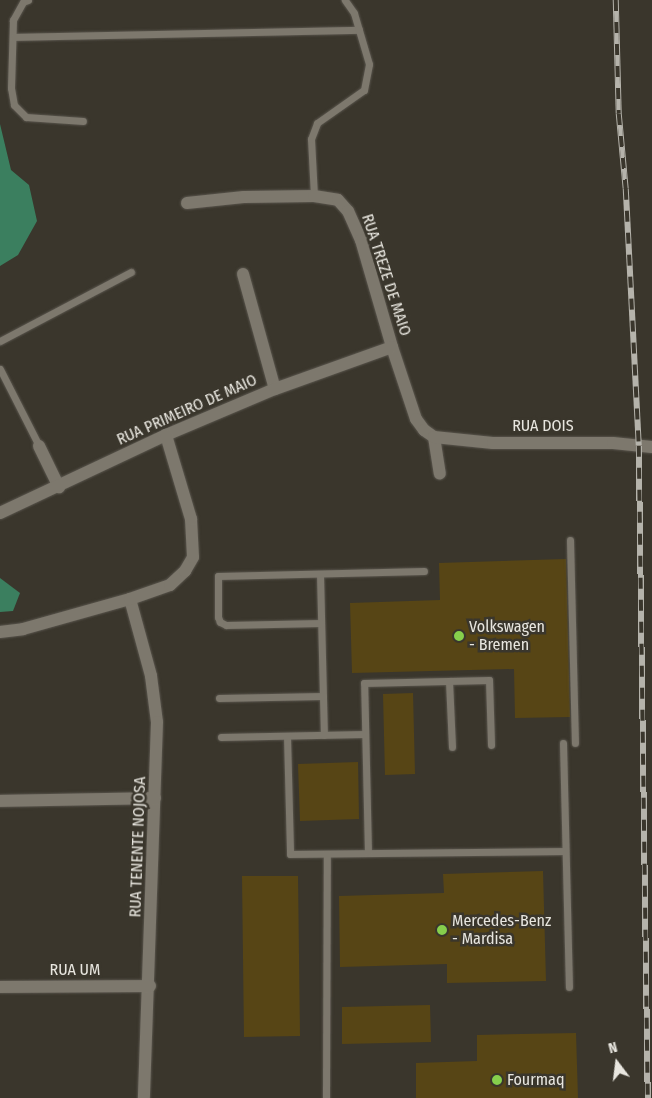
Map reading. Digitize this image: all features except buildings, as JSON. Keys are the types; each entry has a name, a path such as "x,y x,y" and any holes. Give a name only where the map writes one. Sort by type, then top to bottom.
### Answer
{"street":[{"name":"RUA TREZE DE MAIO","path":"187,203 244,197 314,196 338,200 348,211 361,240 392,347 416,419 424,430 434,437"},
{"path":"243,274 275,389"},
{"name":"RUA PRIMEIRO DE MAIO","path":"0,513 166,435 275,389 392,347"},
{"path":"0,632 23,629 130,599 170,585 185,572 193,557 191,519 166,435"},
{"path":"434,437 440,474"},
{"name":"RUA DOIS","path":"434,437 493,443 613,443 652,447"},
{"path":"38,446 59,486"},
{"name":"RUA TENENTE NOJOSA","path":"130,599 151,676 158,722 150,986 144,1098"},
{"path":"0,801 155,798"},
{"name":"RUA UM","path":"0,987 150,986"}],"lane":[{"path":"28,0 23,2 13,20 11,88 14,105 26,117 83,121"},
{"path":"314,196 311,139 317,123 364,90 369,64 354,13 345,0"},
{"path":"13,37 359,30"},
{"path":"0,341 131,272"},
{"path":"0,369 38,446"},
{"path":"570,540 575,743"},
{"path":"322,623 226,625 220,622 218,617 218,576 424,571"},
{"path":"320,574 324,735"},
{"path":"368,853 364,683 489,680 491,745"},
{"path":"449,681 452,747"},
{"path":"219,698 323,696"},
{"path":"221,737 364,734"},
{"path":"287,736 290,854 565,851"},
{"path":"563,743 569,987"},
{"path":"326,1098 327,854"}],"green space":[{"path":"0,124 11,170 29,185 37,221 18,255 0,266"},
{"path":"0,578 20,593 13,611 0,612"}],"railway":[{"path":"616,0 619,114 626,189 639,446 648,1098"}],"place":[{"name":"Volkswagen - Bremen","path":"459,636"},
{"name":"Mercedes-Benz - Mardisa","path":"442,930"},
{"name":"Fourmaq","path":"497,1080"}]}
